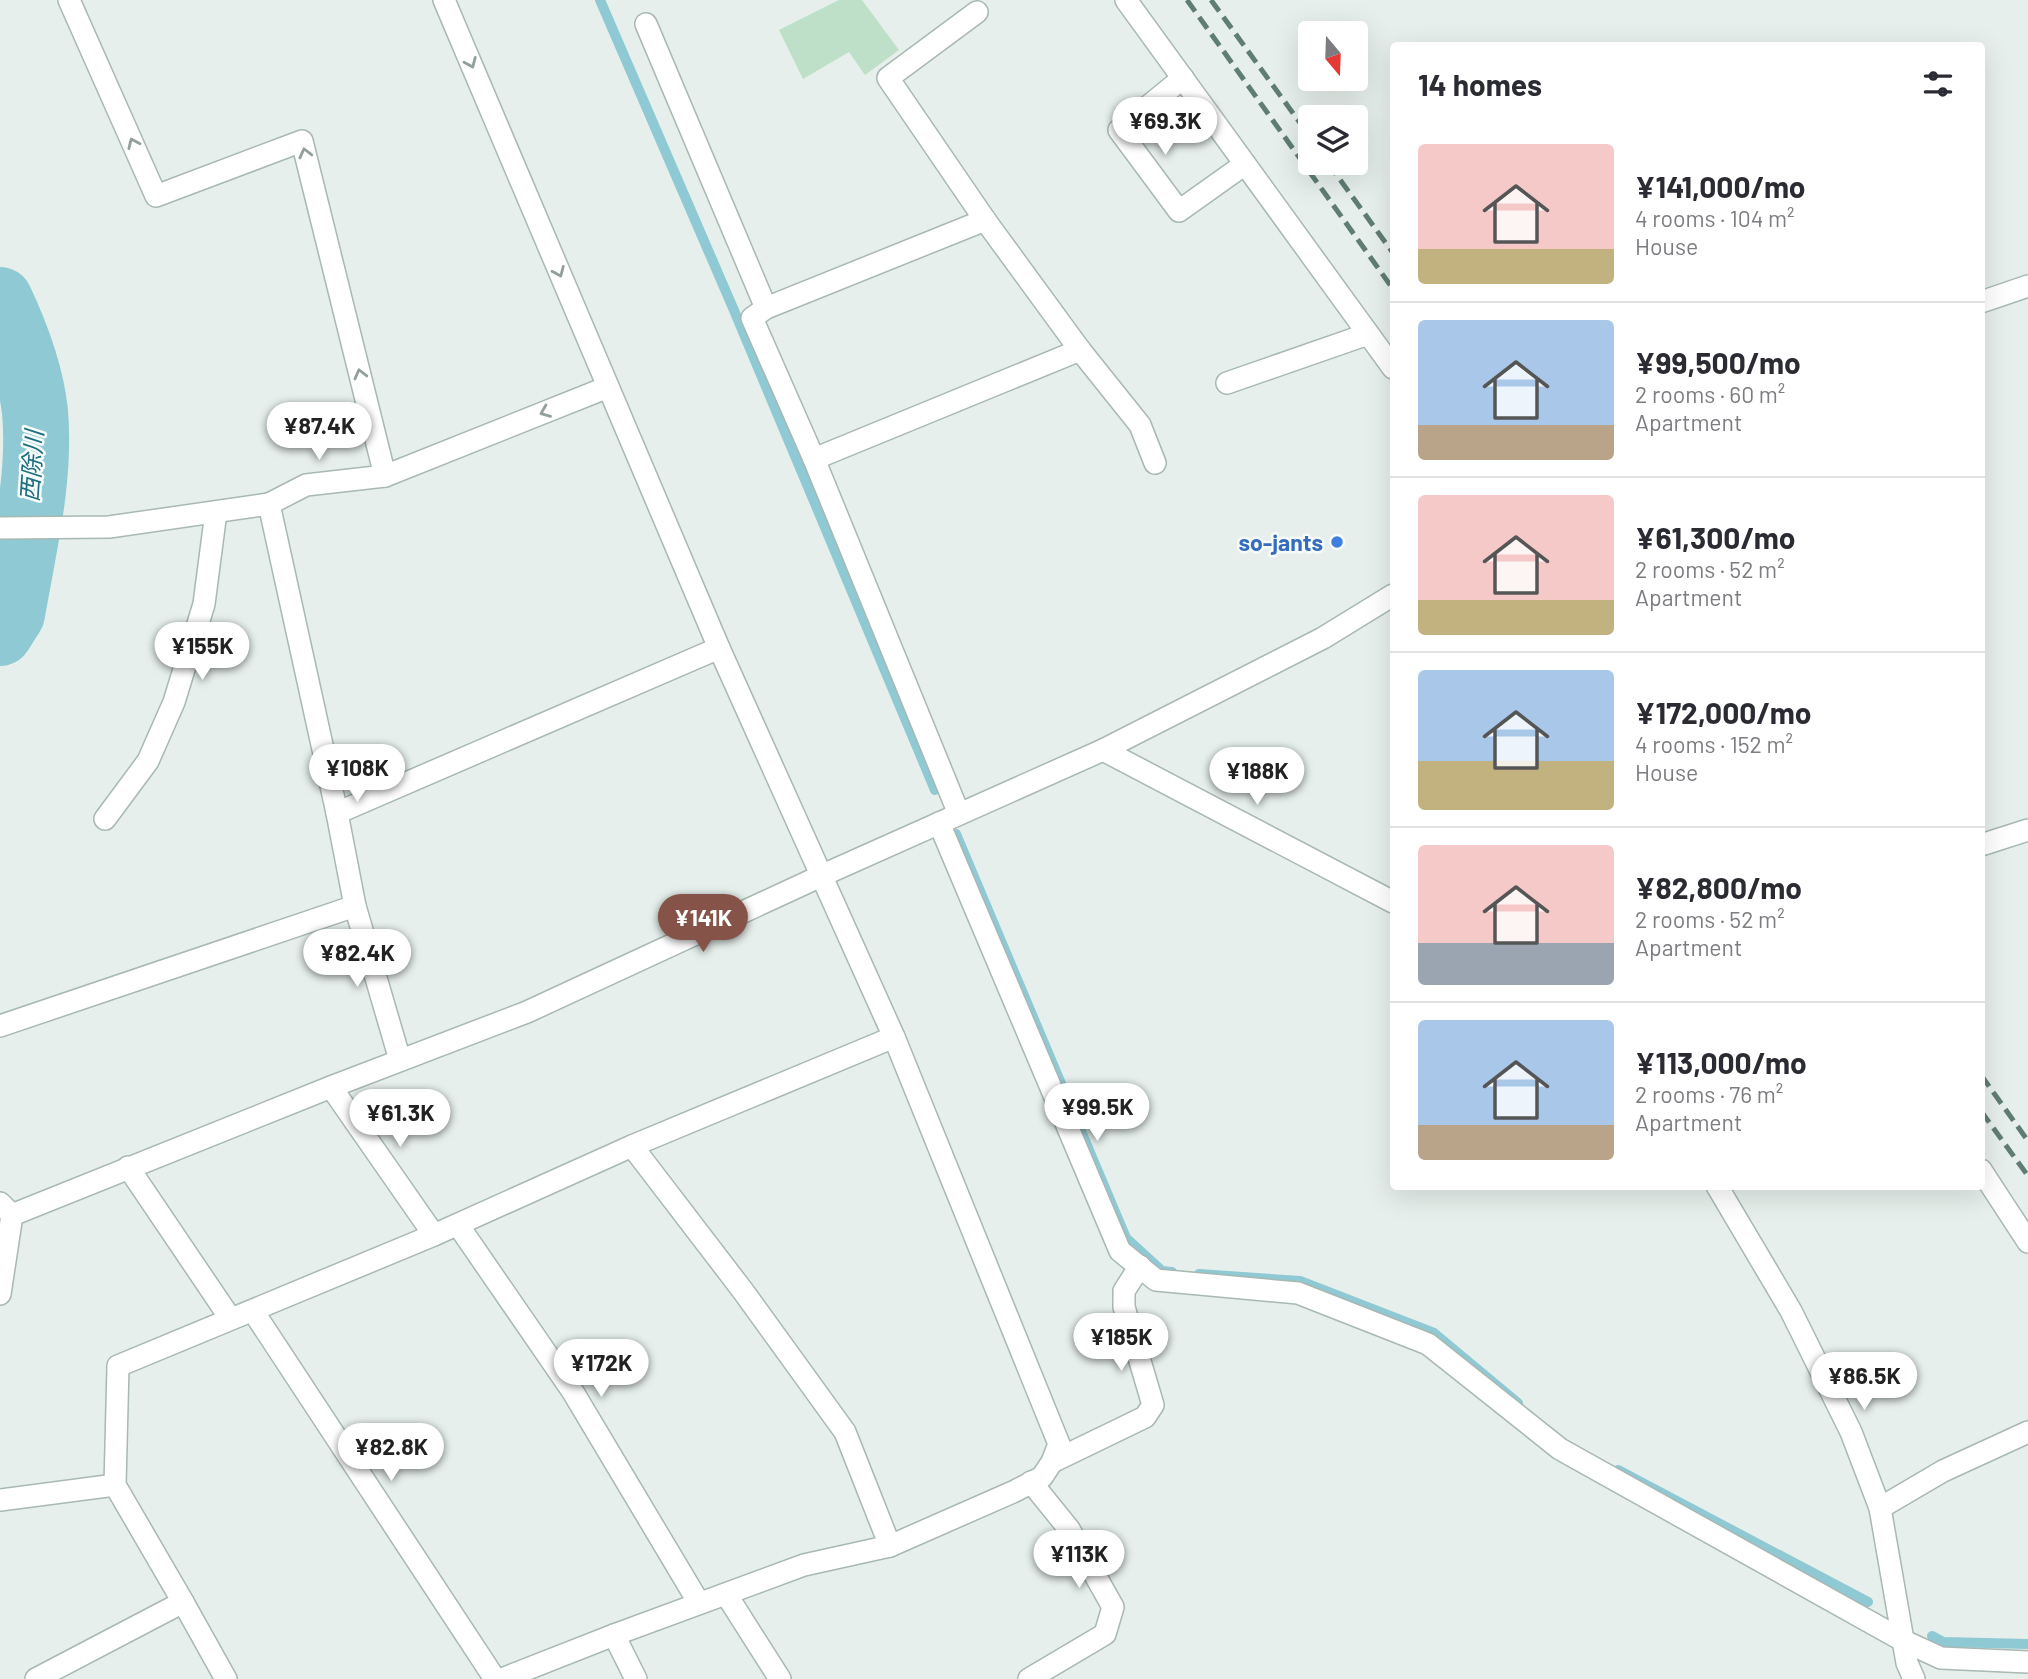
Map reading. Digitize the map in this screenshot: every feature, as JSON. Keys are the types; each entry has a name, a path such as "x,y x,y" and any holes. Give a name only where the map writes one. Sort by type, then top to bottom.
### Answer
{"street":[{"path":"69,0 156,196 302,141 385,476"},
{"path":"444,0 719,648 894,1037 1059,1444 1042,1477 890,1546 804,1565 502,1679"},
{"path":"1126,0 1390,364"},
{"path":"977,12 888,78 985,220 1080,350 1140,425 1155,463"},
{"path":"646,24 766,308"},
{"path":"1183,78 1119,130 1179,211 1245,164"},
{"path":"959,814 814,459 752,318 766,308 985,220"},
{"path":"1985,301 2028,286"},
{"path":"1227,383 1368,334"},
{"path":"814,459 1080,350"},
{"path":"0,528 109,527 269,504 306,485 385,476 608,387"},
{"path":"269,504 355,906 400,1060"},
{"path":"104,819 148,761 174,702 204,604 216,512"},
{"path":"0,1294 6,1209 128,1167 527,1012 1102,750 1323,638 1390,596"},
{"path":"337,813 719,648"},
{"path":"1102,750 1390,900"},
{"path":"939,823 1120,1251 1156,1280 1298,1293 1428,1344 1560,1449 1904,1641 1941,1658 2028,1662"},
{"path":"1985,844 2028,831"},
{"path":"0,1026 355,906"},
{"path":"226,1679 115,1485 118,1366 434,1236 632,1146 894,1037"},
{"path":"331,1087 434,1236"},
{"path":"632,1146 743,1291 845,1432 890,1546"},
{"path":"128,1167 230,1318"},
{"path":"1985,1176 2028,1242"},
{"path":"1719,1190 1791,1311 1851,1432 1880,1508 1907,1664 1914,1679"},
{"path":"458,1225 573,1392 699,1603"},
{"path":"1052,1462 1144,1416 1153,1405 1124,1307 1124,1291 1140,1266"},
{"path":"253,1311 495,1679"},
{"path":"1880,1508 1943,1471 2028,1432"},
{"path":"1029,1679 1105,1634 1113,1607 1069,1529 1031,1482"},
{"path":"0,1500 115,1485"},
{"path":"726,1594 779,1679"},
{"path":"36,1679 183,1602"},
{"path":"614,1635 636,1679"}],"green space":[{"path":"839,0 862,0 899,50 865,75 849,52 803,79 779,30"}],"waterway":[{"path":"600,0 733,308 935,790"},
{"name":"西除川","path":"0,300 26,369 33,398 36,437 30,514 12,614 0,633"},
{"path":"956,834 1126,1238 1162,1271 1172,1272"},
{"path":"1199,1274 1300,1281 1434,1333 1518,1403"},
{"path":"1618,1470 1868,1602"},
{"path":"1932,1636 1943,1642 2028,1644"}],"railway":[{"path":"1187,0 1390,285"},
{"path":"1211,0 1298,120"},
{"path":"1337,175 1390,249"},
{"path":"1985,1081 2028,1141"},
{"path":"1985,1117 2028,1176"}],"place":[{"name":"so-jants","path":"1337,542"}]}
